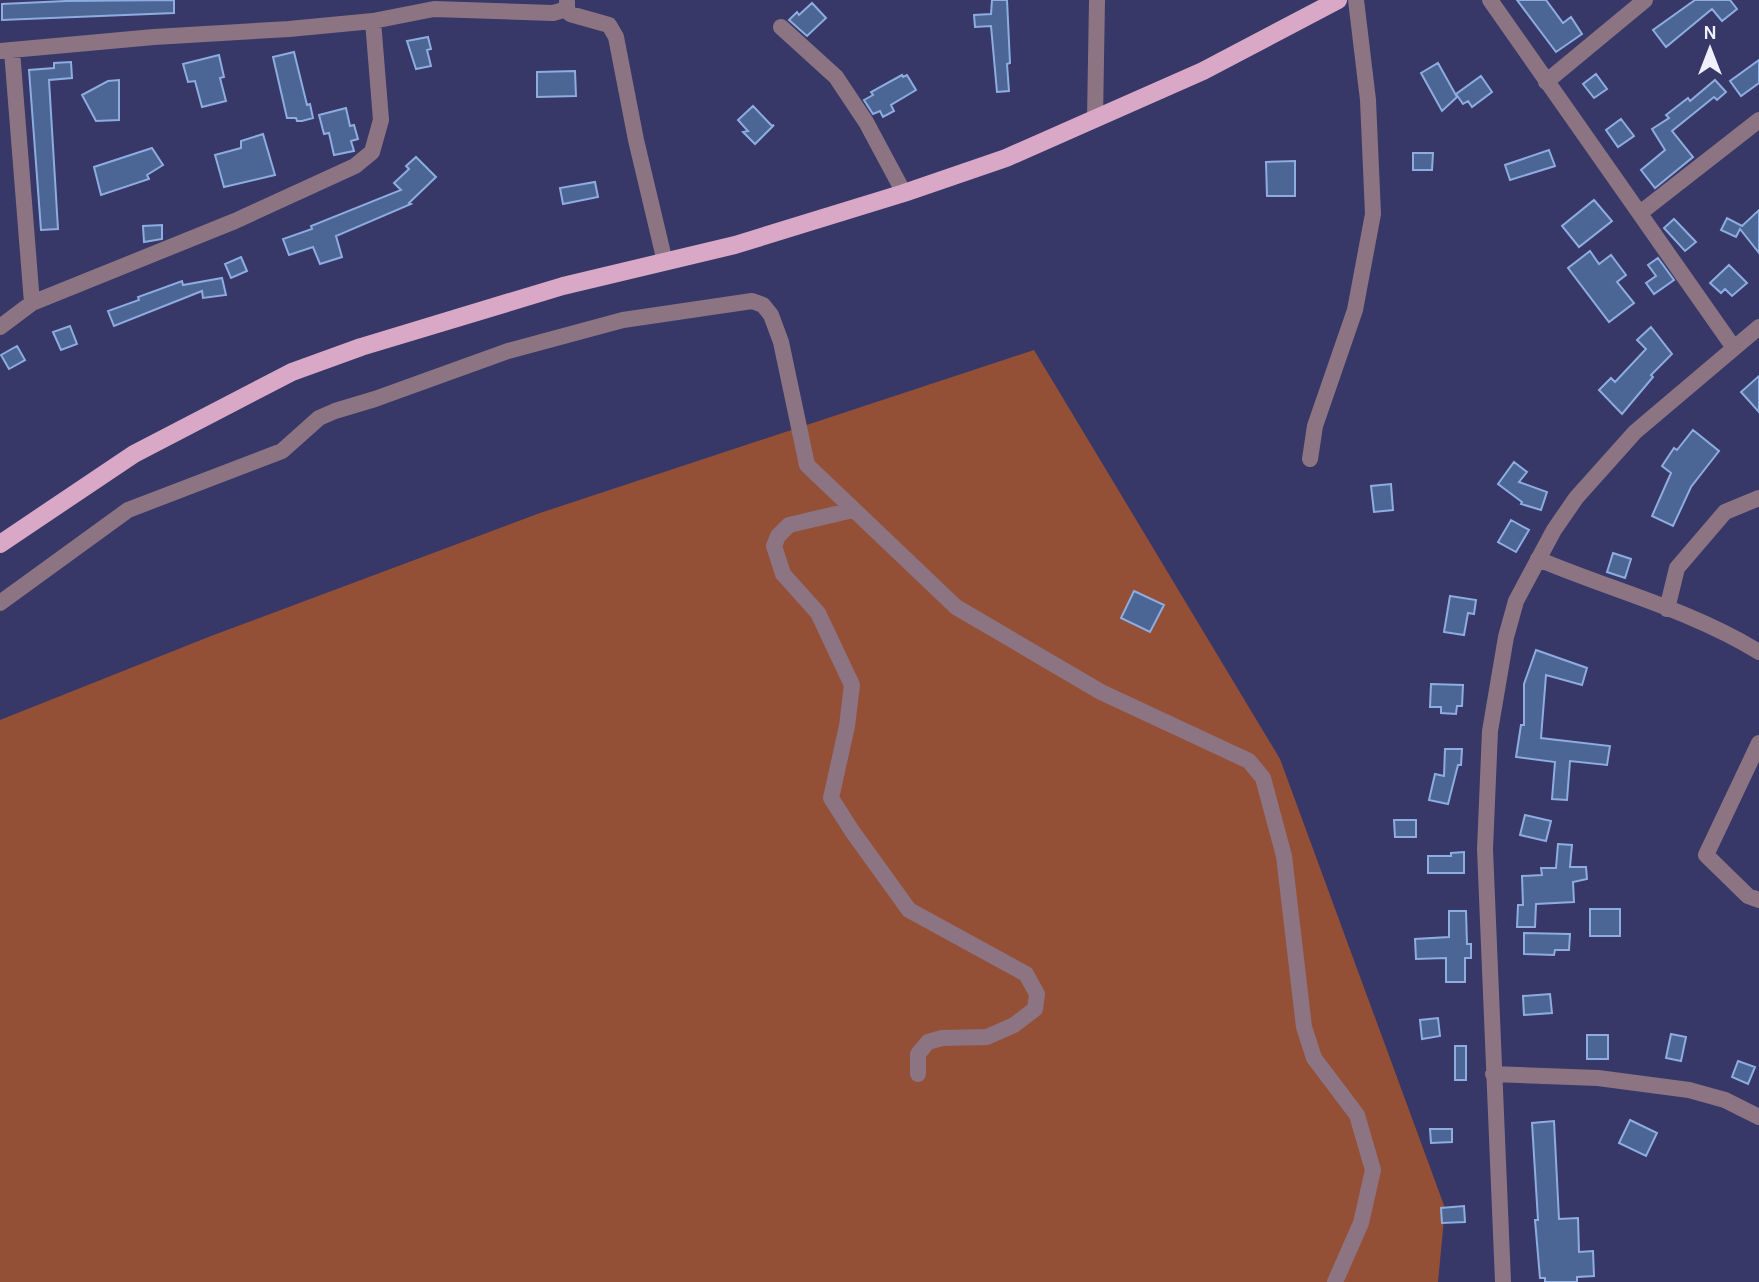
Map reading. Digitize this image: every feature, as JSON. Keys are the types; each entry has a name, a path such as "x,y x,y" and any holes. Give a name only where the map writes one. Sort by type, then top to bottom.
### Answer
{"main road":[{"path":"0,544 134,454 292,372 361,347 523,298 735,245 904,193 1006,158 1203,71 1338,0"}],"street":[{"path":"1095,119 1097,0"},
{"path":"1310,459 1315,426 1355,310 1373,214 1368,100 1356,0"},
{"path":"1490,0 1734,348"},
{"path":"1546,82 1645,0"},
{"path":"32,303 6,51 373,21 434,9 553,13 567,5 570,14 609,25 616,37 636,140 665,262"},
{"path":"0,327 32,303 235,221 355,166 372,152 381,120 373,21"},
{"path":"781,27 836,77 866,122 904,193"},
{"path":"1640,213 1759,120"},
{"path":"0,603 128,510 282,451 319,418 335,411 508,351 623,320 752,301 763,305 771,315 781,342 807,465 853,510 956,607 1101,692 1249,761 1263,778 1283,856 1304,1027 1314,1058 1357,1115 1373,1170 1361,1223 1335,1282"},
{"path":"1503,1282 1486,849 1490,731 1506,637 1516,601 1538,559 1576,498 1635,432 1759,327"},
{"path":"1667,609 1677,568 1725,512 1759,498"},
{"path":"853,510 789,524 774,545 783,573 818,613 852,685 831,798 909,910 1026,974 1037,994 1035,1009 1014,1026 987,1037 942,1038 928,1042 918,1054 918,1074"},
{"path":"1538,559 1706,624 1759,652"},
{"path":"1759,743 1706,855 1748,896 1759,900"},
{"path":"1493,1074 1598,1078 1689,1090 1725,1100 1759,1117"}],"shaded area":[{"path":"1034,350 1280,759 1445,1208 1438,1282 0,1282 0,720 211,636 540,513"}],"building":[{"path":"174,0 174,13 2,20 2,4"},
{"path":"992,0 1007,0 1009,91 997,92 991,26 975,27 974,15 991,14"},
{"path":"1517,0 1546,0 1563,23 1571,17 1582,34 1556,52"},
{"path":"1695,0 1730,0 1737,9 1722,21 1712,9 1666,47 1653,30"},
{"path":"812,3 826,18 807,36 789,20"},
{"path":"428,37 431,49 427,50 431,66 416,69 407,41"},
{"path":"294,52 307,105 310,104 313,118 302,121 287,118 273,57"},
{"path":"219,55 224,77 220,78 226,101 202,107 195,81 188,82 183,64"},
{"path":"1759,60 1759,83 1741,96 1730,81"},
{"path":"71,62 72,78 49,80 58,229 41,230 29,70 54,68 54,63"},
{"path":"1438,63 1457,97 1442,111 1421,73"},
{"path":"575,71 576,96 537,97 537,72"},
{"path":"1596,74 1607,89 1594,98 1583,84"},
{"path":"902,75 907,75 916,90 891,105 894,111 883,117 880,111 873,114 864,100 873,95 871,92"},
{"path":"1481,76 1492,92 1472,107 1468,101 1463,104 1456,94"},
{"path":"119,80 119,120 96,121 82,95 108,81"},
{"path":"1715,80 1726,92 1717,100 1714,97 1672,131 1693,157 1655,188 1641,170 1665,150 1652,129 1669,118 1666,115 1688,98 1690,101"},
{"path":"753,106 774,125 755,144 743,132 748,131 738,120"},
{"path":"346,108 350,126 354,125 358,139 351,141 354,151 334,155 329,133 324,134 319,115"},
{"path":"1621,119 1634,136 1618,147 1606,130"},
{"path":"263,134 275,175 224,187 215,155 241,148 241,141"},
{"path":"152,148 163,165 147,175 149,179 101,195 94,167"},
{"path":"1549,150 1555,166 1510,180 1505,165"},
{"path":"1413,153 1433,153 1432,170 1413,170"},
{"path":"416,157 436,177 409,203 411,204 336,236 342,257 320,264 313,247 289,255 283,239 401,190 394,183 409,169 406,166"},
{"path":"1295,161 1295,196 1267,196 1266,162"},
{"path":"595,182 598,197 563,204 560,188"},
{"path":"1594,200 1612,221 1579,247 1562,226"},
{"path":"1759,210 1759,253 1740,229 1736,237 1721,230 1727,218 1742,226"},
{"path":"1674,219 1696,242 1685,251 1664,228"},
{"path":"162,225 162,239 144,242 143,226"},
{"path":"1590,251 1599,264 1611,255 1626,275 1617,282 1634,303 1609,322 1568,268"},
{"path":"241,257 247,271 231,278 225,264"},
{"path":"1658,258 1674,280 1654,294 1646,283 1656,276 1648,265"},
{"path":"1729,265 1747,283 1732,296 1725,289 1721,293 1710,283"},
{"path":"222,278 226,295 203,298 202,291 114,326 108,311 182,281 183,285"},
{"path":"70,326 77,344 61,350 53,332"},
{"path":"1651,327 1672,354 1651,375 1653,377 1622,414 1599,390 1611,378 1615,382 1646,349 1637,340"},
{"path":"17,346 25,360 9,369 1,355"},
{"path":"1759,376 1759,412 1741,392"},
{"path":"1693,430 1719,451 1691,487 1673,526 1652,516 1671,473 1662,466 1674,448 1677,450"},
{"path":"1514,462 1527,472 1519,482 1547,492 1541,510 1521,504 1522,502 1498,484"},
{"path":"1391,484 1393,510 1374,512 1371,486"},
{"path":"1511,520 1529,530 1516,552 1498,542"},
{"path":"1613,553 1631,559 1625,578 1607,572"},
{"path":"1134,591 1164,605 1150,632 1121,618"},
{"path":"1450,596 1476,600 1474,614 1468,613 1464,635 1444,632"},
{"path":"1536,650 1587,668 1582,685 1546,675 1541,738 1610,746 1607,765 1570,761 1567,800 1552,799 1555,762 1516,757 1521,725 1524,725 1524,684"},
{"path":"1431,684 1463,685 1462,706 1457,706 1456,714 1441,713 1441,707 1430,707"},
{"path":"1445,749 1462,749 1461,765 1458,765 1448,804 1429,800 1435,774 1444,776"},
{"path":"1525,815 1551,821 1546,841 1520,835"},
{"path":"1394,820 1416,820 1416,837 1395,837"},
{"path":"1558,844 1572,845 1570,867 1586,867 1587,879 1573,882 1574,902 1536,904 1535,927 1517,927 1518,905 1523,905 1522,876 1542,875 1541,868 1556,868"},
{"path":"1464,852 1464,873 1428,873 1428,856 1451,856 1451,853"},
{"path":"1590,909 1620,909 1620,936 1590,936"},
{"path":"1449,911 1466,911 1467,944 1471,944 1471,958 1465,958 1465,982 1446,982 1446,958 1416,959 1415,939 1449,937"},
{"path":"1524,933 1570,934 1569,950 1555,950 1554,955 1524,954"},
{"path":"1550,994 1552,1013 1524,1015 1523,996"},
{"path":"1438,1018 1440,1036 1422,1039 1420,1020"},
{"path":"1671,1034 1686,1037 1681,1061 1666,1058"},
{"path":"1587,1035 1608,1035 1608,1059 1587,1059"},
{"path":"1455,1046 1466,1046 1466,1080 1455,1080"},
{"path":"1738,1061 1755,1067 1748,1084 1732,1077"},
{"path":"1630,1120 1657,1133 1646,1156 1619,1143"},
{"path":"1554,1121 1559,1219 1578,1218 1579,1252 1593,1251 1594,1276 1577,1277 1577,1282 1545,1282 1545,1278 1540,1278 1532,1123"},
{"path":"1430,1129 1452,1129 1452,1142 1431,1143"},
{"path":"1464,1206 1465,1222 1442,1223 1441,1208"}]}
